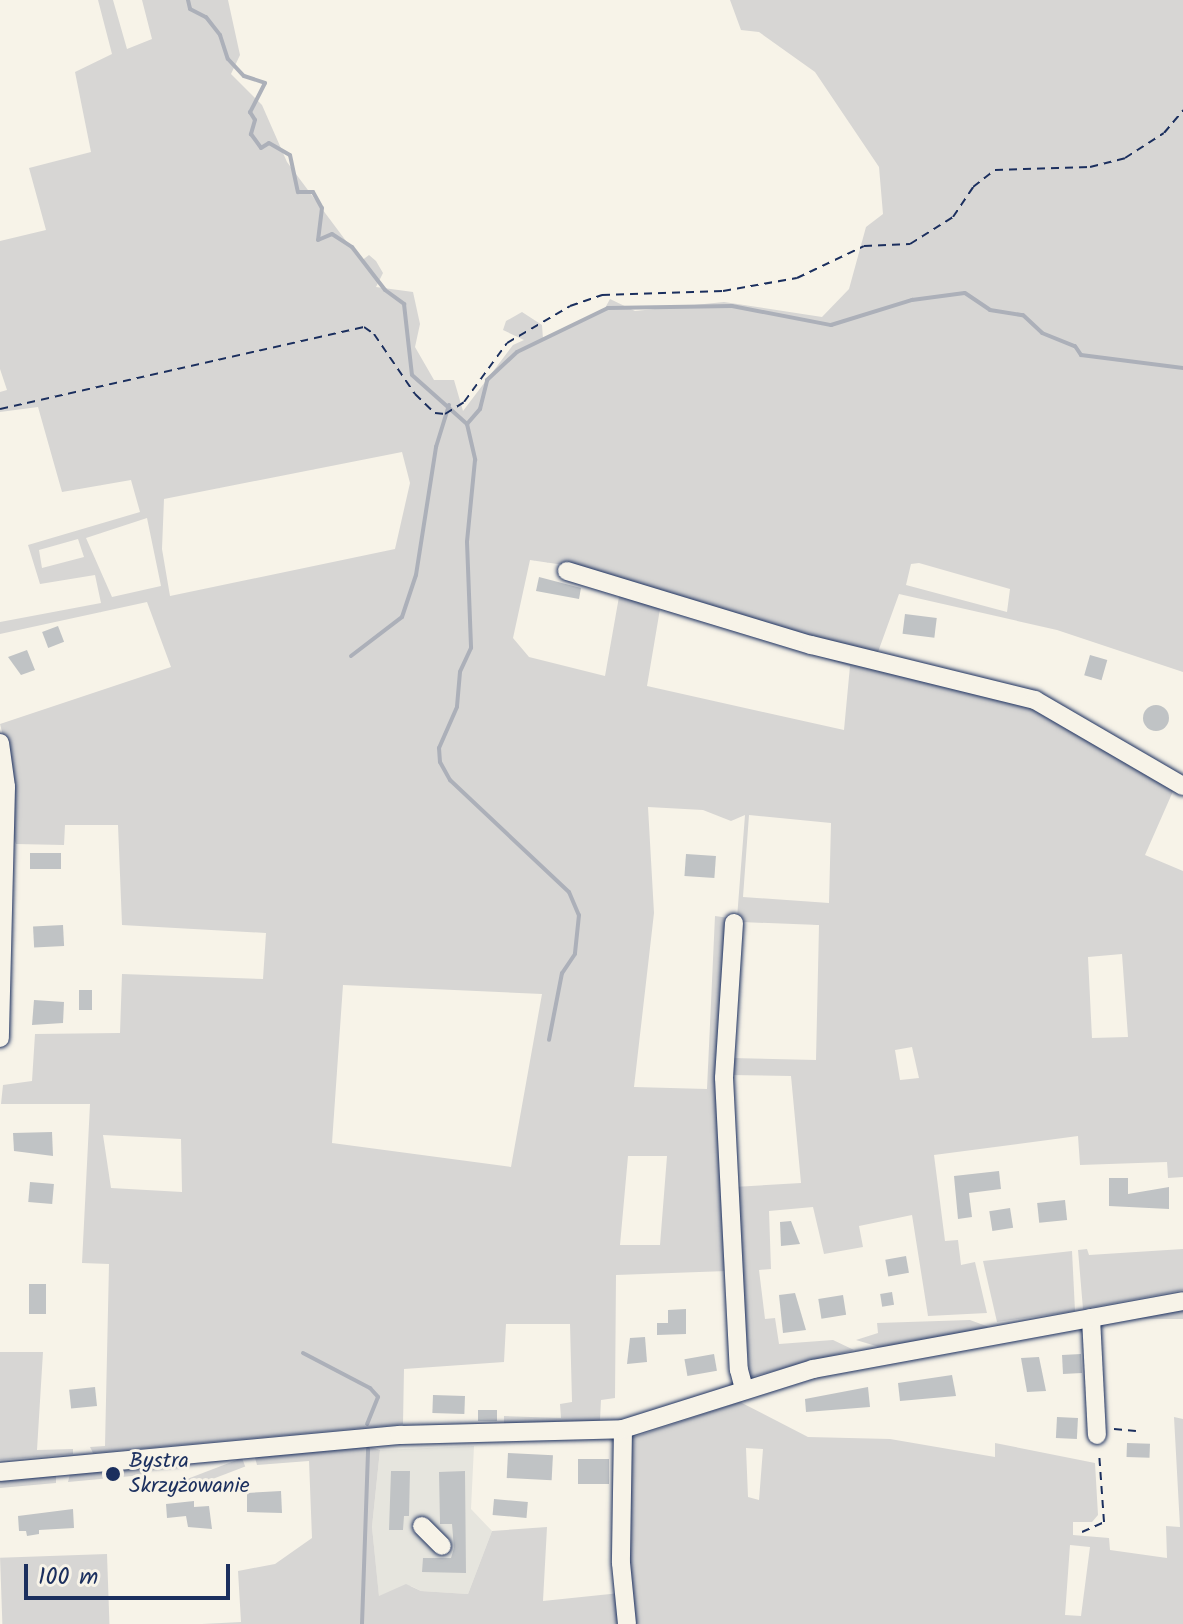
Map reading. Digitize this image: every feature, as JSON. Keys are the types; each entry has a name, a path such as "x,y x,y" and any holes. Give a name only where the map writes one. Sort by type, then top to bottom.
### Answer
{"street":[{"path":"567,571 811,645 1035,700 1183,786"},
{"path":"0,743 6,787 0,1038"},
{"path":"734,923 724,1078 739,1370 744,1389"},
{"path":"0,1472 400,1435 623,1429 822,1367 1183,1301"},
{"path":"1091,1318 1097,1430"},
{"path":"623,1429 621,1563 627,1624"},
{"path":"422,1526 442,1546"}],"path":[{"path":"0,409 364,327 374,334 415,394 435,413 445,414 464,402 507,343 570,306 602,295 723,291 797,278 864,246 910,244 953,217 973,187 995,170 1090,167 1125,158 1164,133 1183,110"},
{"path":"1082,1532 1104,1522 1097,1430 1136,1431"}],"shaded area":[{"path":"98,0 113,0 127,49 152,39 142,0 228,0 240,55 231,74 262,105 287,162 361,261 369,255 376,261 383,273 376,287 413,292 420,324 415,347 434,380 454,380 463,411 513,345 524,340 503,330 506,321 522,312 542,325 543,339 604,310 610,299 635,311 724,302 822,317 849,289 866,227 883,214 879,167 815,72 759,32 741,30 730,0 1183,0 1183,672 1057,630 899,594 878,652 869,653 564,565 530,560 513,638 529,657 605,676 620,591 1030,708 1174,789 1145,855 1183,871 1183,1177 1168,1178 1167,1162 1080,1165 1078,1136 934,1155 945,1241 958,1240 961,1265 975,1262 987,1313 928,1316 912,1215 859,1226 863,1247 824,1254 813,1207 769,1211 771,1269 759,1270 765,1319 775,1318 779,1344 833,1340 854,1350 750,1377 734,1187 801,1183 791,1076 730,1075 731,1058 816,1060 819,925 741,922 737,918 745,815 731,821 703,810 648,807 654,913 634,1087 707,1089 715,916 729,918 727,1271 616,1275 615,1398 601,1400 600,1421 504,1424 504,1416 561,1418 560,1404 572,1402 570,1324 506,1324 504,1362 404,1369 403,1424 93,1453 90,1447 105,1446 109,1264 82,1263 90,1104 1,1104 3,1085 32,1081 35,1034 120,1033 122,974 263,979 266,933 122,925 118,825 65,825 64,845 16,844 12,833 9,759 0,724 171,667 147,602 0,634 0,622 101,603 95,575 40,584 28,545 140,512 131,480 62,492 38,407 0,412 0,392 7,390 0,369 0,241 46,230 29,168 91,152 75,72 112,54","holes":["402,452 410,483 395,549 170,596 162,549 164,499","147,518 161,586 112,597 86,538","78,539 84,557 42,568 39,550","919,563 1010,589 1007,612 906,585 911,564","660,609 850,666 844,730 647,686","749,815 831,823 829,903 743,897","1122,954 1128,1037 1092,1038 1088,957","343,985 542,994 511,1167 332,1143","912,1047 919,1078 900,1080 895,1050","103,1135 181,1139 182,1192 111,1188","628,1156 667,1156 660,1245 620,1245"]},
{"path":"1087,1249 1089,1255 1183,1249 1183,1290 1083,1309 1078,1250"},
{"path":"1072,1251 1075,1311 997,1322 983,1261"},
{"path":"1106,1308 1183,1308 1183,1319 1106,1319"},
{"path":"970,1320 989,1327 886,1349 856,1340 878,1333 877,1323"},
{"path":"0,1352 43,1352 37,1450 73,1449 73,1454 0,1460"},
{"path":"740,1402 808,1437 890,1439 995,1457 995,1443 1095,1463 1098,1515 1092,1522 1073,1522 1073,1535 1109,1538 1110,1550 1167,1558 1166,1526 1180,1527 1174,1417 1183,1419 1183,1624 631,1624 626,1554 631,1438","holes":["746,1448 763,1449 759,1500 748,1497","1070,1545 1090,1547 1081,1616 1065,1615"]},
{"path":"368,1446 380,1450 372,1527 379,1596 406,1584 421,1591 468,1594 492,1531 547,1527 543,1601 620,1593 623,1624 202,1624 241,1622 238,1571 275,1564 312,1538 309,1461 257,1465 254,1454"},
{"path":"474,1446 471,1509 492,1531 468,1594 421,1591 411,1586 379,1597 372,1527 380,1450"},
{"path":"242,1458 245,1466 167,1497 164,1488"},
{"path":"142,1466 143,1475 68,1482 70,1474"},
{"path":"56,1475 56,1483 0,1488 0,1481"},
{"path":"107,1554 109,1624 2,1624 0,1558"}],"building":[{"path":"539,577 581,588 579,599 536,591"},
{"path":"905,614 937,618 934,638 903,634"},
{"path":"58,626 64,642 48,648 42,632"},
{"path":"27,650 35,670 21,675 8,657"},
{"path":"1090,655 1107,660 1102,680 1084,675"},
{"path":"1156,705 1165,709 1169,718 1165,727 1156,731 1147,727 1143,718 1147,709"},
{"path":"30,853 61,853 61,869 30,869"},
{"path":"686,854 716,856 714,878 684,876"},
{"path":"63,925 64,946 34,948 33,927"},
{"path":"79,990 92,990 92,1010 79,1010"},
{"path":"34,1000 64,1002 63,1023 32,1025"},
{"path":"52,1132 53,1156 14,1151 13,1133"},
{"path":"999,1171 1001,1189 969,1193 972,1217 958,1219 954,1176"},
{"path":"1109,1178 1128,1178 1128,1194 1169,1187 1169,1209 1109,1206"},
{"path":"30,1182 54,1184 52,1204 28,1202"},
{"path":"1065,1200 1067,1220 1039,1223 1037,1203"},
{"path":"1010,1208 1013,1228 992,1231 989,1211"},
{"path":"791,1221 800,1244 781,1246 780,1222"},
{"path":"906,1256 909,1273 888,1276 885,1260"},
{"path":"29,1284 46,1284 46,1314 29,1314"},
{"path":"892,1292 894,1305 882,1307 880,1294"},
{"path":"795,1293 806,1330 783,1333 779,1295"},
{"path":"843,1295 846,1315 821,1319 818,1299"},
{"path":"686,1309 686,1334 657,1335 657,1323 668,1323 668,1310"},
{"path":"645,1337 647,1362 627,1364 630,1338"},
{"path":"714,1354 717,1371 687,1376 684,1359"},
{"path":"1081,1354 1082,1373 1063,1374 1062,1355"},
{"path":"1039,1357 1046,1391 1027,1392 1021,1358"},
{"path":"952,1375 956,1396 900,1401 898,1383"},
{"path":"95,1387 97,1406 71,1409 69,1390"},
{"path":"868,1387 870,1407 806,1412 805,1399"},
{"path":"433,1395 465,1396 464,1414 432,1413"},
{"path":"478,1410 497,1410 497,1421 478,1421"},
{"path":"1057,1417 1078,1418 1077,1439 1056,1438"},
{"path":"1127,1443 1150,1444 1149,1458 1127,1457"},
{"path":"508,1453 553,1455 552,1480 507,1478"},
{"path":"578,1459 609,1459 609,1484 578,1484"},
{"path":"391,1471 410,1471 409,1516 404,1516 403,1530 389,1530"},
{"path":"465,1471 466,1573 422,1572 423,1558 451,1558 454,1548 452,1524 440,1524 439,1472"},
{"path":"281,1491 282,1513 247,1512 247,1493"},
{"path":"494,1499 528,1502 526,1518 493,1515"},
{"path":"194,1501 194,1507 209,1506 212,1529 188,1527 186,1516 167,1518 166,1504"},
{"path":"73,1509 74,1528 39,1530 39,1534 27,1536 26,1531 19,1531 18,1516"}],"waterway":[{"path":"188,0 190,9 206,17 220,35 228,59 244,76 265,83 250,112 255,120 251,134 261,148 269,143 290,155 298,192 313,192 322,208 318,240 332,234 352,247 385,290 404,304 412,375 467,424 480,409 487,380 517,352 608,308 732,306 831,325 912,300 965,293 990,310 1023,315 1042,333 1075,346 1081,355 1183,368"},
{"path":"351,656 402,617 416,575 436,447 449,405"},
{"path":"467,424 475,460 467,542 471,648 460,672 457,707 439,748 440,762 450,780 569,892 579,915 575,954 562,973 549,1040"},
{"path":"303,1353 370,1388 378,1397 367,1424"},
{"path":"362,1624 368,1449"}],"place":[{"name":"Bystra Skrzyżowanie","path":"113,1474"}]}
